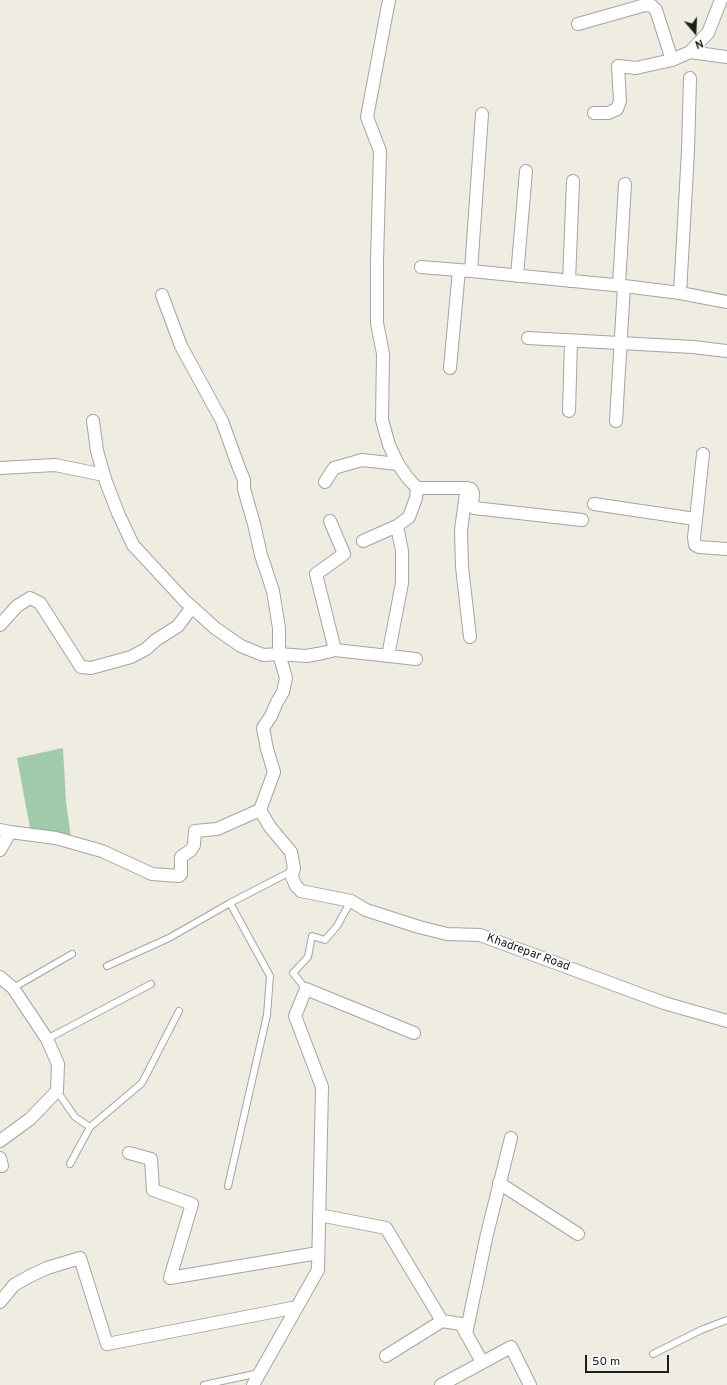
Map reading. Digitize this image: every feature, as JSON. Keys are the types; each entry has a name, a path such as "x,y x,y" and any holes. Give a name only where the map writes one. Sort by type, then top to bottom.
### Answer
{"street":[{"path":"389,0 367,117 380,150 377,322 383,354 382,420 389,445 398,464 417,488 466,488 471,489 473,493 472,506 474,508 582,520"},
{"path":"594,114 608,113 616,109 620,101 618,66 636,68 672,60 690,52 708,33 721,0"},
{"path":"578,24 645,5 652,6 656,10 672,60"},
{"path":"690,52 727,57"},
{"path":"680,293 688,151 690,78"},
{"path":"450,368 465,270 482,114"},
{"path":"517,276 526,171"},
{"path":"569,281 573,181"},
{"path":"616,421 621,344 625,184"},
{"path":"422,267 622,286 680,293 727,302"},
{"path":"0,850 5,831 56,838 102,851 152,874 178,876 181,874 181,857 191,850 194,845 195,831 217,829 260,810 274,772 267,750 263,728 283,692 286,678 279,654 279,628 273,591 261,555 244,489 244,480 222,421 180,346 162,295"},
{"path":"528,338 727,351"},
{"path":"569,411 571,342"},
{"path":"93,421 97,451 104,475 118,513 133,545 192,607 215,628 241,646 263,655 279,654 306,656 323,654 335,650 416,659"},
{"path":"703,454 695,519 695,544 699,547 727,549"},
{"path":"325,482 334,468 362,460 398,464"},
{"path":"0,468 55,464 104,475"},
{"path":"363,541 397,526 409,517 416,498 417,488"},
{"path":"466,488 461,530 462,568 470,637"},
{"path":"594,504 695,519"},
{"path":"330,521 344,554 316,574 335,650"},
{"path":"388,656 402,583 402,551 397,526"},
{"path":"0,625 17,606 30,598 40,603 81,667 91,668 132,657 146,649 156,640 178,626 192,607"},
{"name":"Khadrepar Road","path":"260,810 270,827 291,852 294,868 292,871 292,877 296,886 301,891 351,901 366,910 419,927 447,934 480,935 664,1003 727,1021"},
{"path":"0,977 13,988 47,1039 58,1064 57,1091 30,1120 0,1141"},
{"path":"253,1385 318,1270 322,1087 295,1016 306,989 414,1033"},
{"path":"466,1334 487,1234 511,1138"},
{"path":"129,1154 151,1159 152,1190 192,1204 170,1278 318,1253"},
{"path":"499,1183 578,1234"},
{"path":"319,1215 386,1228 442,1321"},
{"path":"0,1302 14,1285 30,1276 47,1268 80,1258 107,1344 297,1307"},
{"path":"386,1356 442,1321 461,1324 482,1362"},
{"path":"441,1385 511,1347 530,1385"}],"lane":[{"path":"107,966 169,938 230,903 292,871"},
{"path":"306,989 293,973 308,957 312,936 325,940 337,926 351,901"},
{"path":"228,1186 267,1015 270,976 230,903"},
{"path":"13,988 72,954"},
{"path":"47,1039 151,984"},
{"path":"70,1164 90,1127 142,1083 179,1011"},
{"path":"57,1091 75,1117 90,1127"},
{"path":"653,1354 701,1330 727,1320"},
{"path":"204,1385 260,1373"}],"green space":[{"path":"63,748 66,802 71,838 30,828 17,758"}]}
